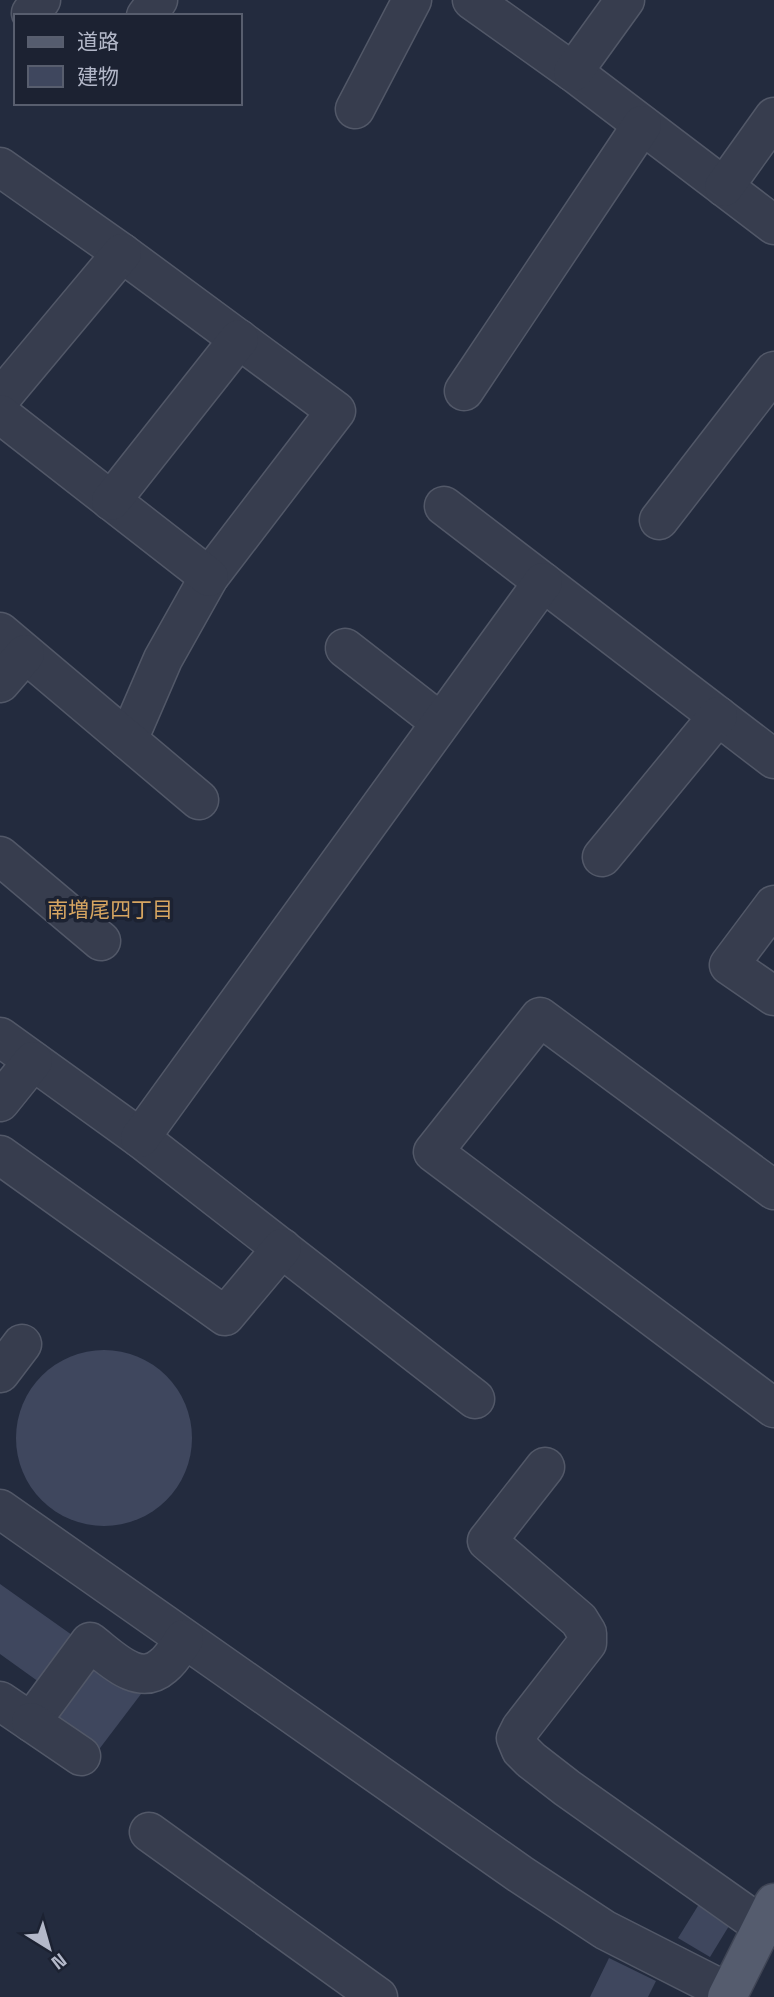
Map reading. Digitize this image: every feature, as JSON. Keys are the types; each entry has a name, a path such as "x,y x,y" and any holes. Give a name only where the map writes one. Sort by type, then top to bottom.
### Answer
{"main road":[{"path":"728,1995 768,1914"}],"street":[{"path":"148,14 159,0"},
{"path":"355,109 412,0"},
{"path":"471,0 573,72 774,225"},
{"path":"573,72 625,0"},
{"path":"723,187 774,117"},
{"path":"464,391 642,125"},
{"path":"0,167 336,411 209,577 163,659 128,740"},
{"path":"0,399 122,253"},
{"path":"111,501 239,339"},
{"path":"659,520 774,371"},
{"path":"0,414 209,577"},
{"path":"444,506 774,759"},
{"path":"140,1138 543,582"},
{"path":"0,682 12,643 199,800"},
{"path":"345,648 440,722"},
{"path":"602,858 718,716"},
{"path":"0,856 101,941"},
{"path":"774,905 729,965 774,996"},
{"path":"774,1190 540,1017 433,1152 774,1408"},
{"path":"0,1037 140,1138 475,1399"},
{"path":"0,1102 33,1061"},
{"path":"0,1155 225,1317 282,1248"},
{"path":"545,1467 487,1541 579,1620 587,1633 586,1643 521,1728 516,1738 521,1750 567,1788 768,1914"},
{"path":"0,1509 520,1874 605,1930 728,1995"},
{"path":"31,1722 90,1642 128,1670 141,1675 154,1673 192,1644"},
{"path":"0,1701 81,1756"},
{"path":"149,1832 378,1997"}],"building":[{"path":"104,1350 138,1357 166,1376 185,1404 192,1438 185,1472 166,1500 138,1519 104,1526 70,1519 42,1500 23,1472 16,1438 23,1404 42,1376 70,1357"},
{"path":"0,1584 72,1635 39,1682 0,1654"},
{"path":"96,1659 141,1694 97,1752 52,1718"},
{"path":"701,1901 732,1921 710,1957 678,1938"},
{"path":"609,1958 656,1981 648,1997 590,1997"}],"district":[{"name":"南増尾四丁目","path":"110,909"}]}
